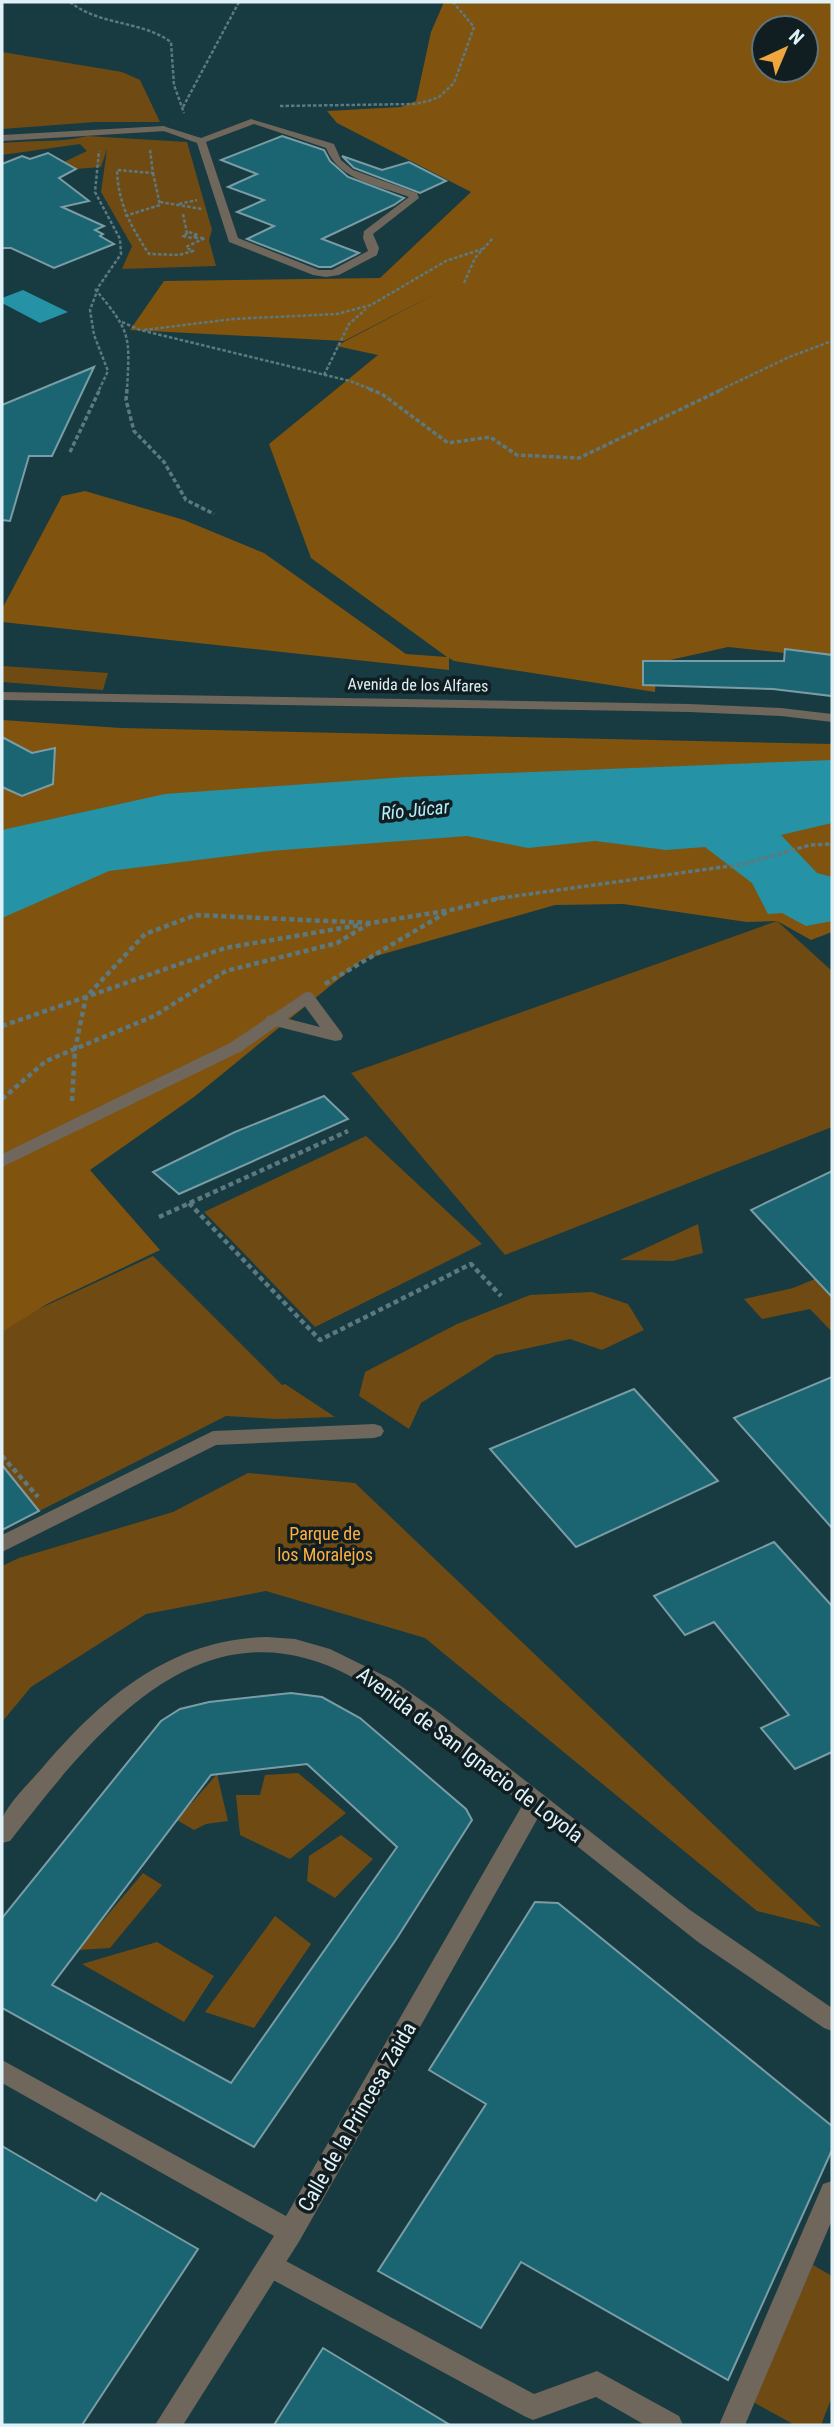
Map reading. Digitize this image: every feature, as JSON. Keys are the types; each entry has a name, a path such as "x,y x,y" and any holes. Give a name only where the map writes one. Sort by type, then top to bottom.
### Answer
{"street":[{"path":"2,138 163,129 201,141 248,121 260,121 330,146 341,167 414,198 368,233 374,248 373,253 335,273 317,273 233,240 201,141"},
{"name":"Avenida de los Alfares","path":"2,696 690,708 781,712 832,718"},
{"path":"2,1161 236,1047 273,1020 306,998 335,1036 273,1020"},
{"path":"2,1544 213,1438 374,1431"},
{"name":"Avenida de San Ignacio de Loyola","path":"2,1835 73,1746 122,1699 149,1679 189,1659 222,1649 248,1645 299,1647 337,1660 367,1675 536,1801 705,1934 832,2021"},
{"name":"Calle de la Princesa Zaida","path":"168,2425 291,2232 536,1801"},
{"path":"2,2071 291,2232"},
{"path":"732,2425 832,2192"},
{"path":"271,2265 533,2407 597,2384 670,2425"}],"path":[{"path":"70,2 77,9 107,20 156,30 171,42 174,85 186,121 163,129"},
{"path":"183,108 239,2"},
{"path":"273,106 415,104 436,98 451,86 462,72 468,41 474,27 453,2"},
{"path":"150,145 160,202"},
{"path":"70,452 108,370 91,331 90,307 95,289 121,254 120,240 96,192 99,147"},
{"path":"153,173 117,170 117,195 125,216 149,254 179,255 193,251 186,247 205,238 194,238 197,234 187,233 183,214"},
{"path":"160,202 179,204 201,200"},
{"path":"125,216 154,209 160,202"},
{"path":"179,204 194,210 206,208 206,204"},
{"path":"464,283 482,248 493,238"},
{"path":"324,374 355,316 446,261 482,248"},
{"path":"95,289 122,322 129,346 126,400 134,430 164,462 186,500 214,514"},
{"path":"140,330 233,319 337,314 371,306"},
{"path":"122,322 140,330 324,374 382,394 448,443 490,437 517,455 579,458 789,357 832,341"},
{"path":"2,1026 225,948 451,910 497,898 744,863 810,845 832,844"},
{"path":"306,998 341,973 451,910"},
{"path":"70,1129 75,1049 86,997 145,934 196,915 371,923"},
{"path":"2,1099 46,1061 154,1016 226,971 337,943 371,923"},
{"path":"159,1217 348,1131"},
{"path":"189,1203 320,1340 471,1264 501,1296"},
{"path":"2,1456 55,1516"}],"green space":[{"path":"2,52 122,72 140,80 160,122 96,122 2,129"},
{"path":"87,136 187,142 212,230 209,240 216,266 122,269 132,246 101,192 107,149 101,167 76,169 64,162 87,151 80,144 2,155 2,143 67,140"},
{"path":"2,666 108,673 103,690 2,682"},
{"path":"777,921 832,971 832,1127 505,1255 351,1073"},
{"path":"366,1136 482,1244 315,1327 204,1212"},
{"path":"698,1224 703,1253 673,1261 620,1260"},
{"path":"153,1256 282,1385 285,1384 335,1417 277,1419 226,1416 2,1530 2,1326"},
{"path":"815,1279 832,1297 832,1332 810,1309 762,1319 744,1299 793,1288"},
{"path":"592,1292 628,1304 644,1330 602,1350 570,1339 496,1355 421,1403 409,1429 359,1396 365,1372 457,1324 530,1295"},
{"name":"Parque de los Moralejos","path":"248,1473 355,1483 821,1927 757,1911 425,1638 266,1591 146,1614 31,1687 2,1722 2,1566 19,1558 173,1512"},
{"path":"298,1773 346,1813 290,1859 240,1835 236,1795 260,1795 265,1775"},
{"path":"217,1774 228,1821 206,1824 194,1830 177,1820"},
{"path":"341,1835 373,1859 335,1898 307,1881 309,1856"},
{"path":"143,1873 162,1885 110,1948 78,1950"},
{"path":"275,1916 311,1944 254,2028 205,2012"},
{"path":"157,1942 214,1976 184,2022 82,1964"},
{"path":"813,2265 832,2276 832,2397 821,2425 795,2425 753,2402"}],"shaded area":[{"path":"444,2 832,2 832,658 728,647 657,663 655,692 454,661 449,658 449,670 2,622 2,609 62,496 85,491 184,520 264,553 406,654 447,657 311,558 269,444 378,355 336,346 437,293 344,341 130,330 164,281 380,278 471,192 337,123 327,111 401,107 416,101 431,32"},
{"path":"2,720 121,728 832,744 832,932 811,940 777,921 747,922 623,904 555,905 362,960 194,1097 90,1170 160,1250 47,1304 2,1332"}],"water":[{"path":"23,290 68,312 40,323 2,303 2,298"},
{"name":"Río Júcar","path":"832,760 832,823 781,835 817,873 832,877 832,921 806,926 782,913 768,914 752,883 705,847 666,850 595,841 528,848 467,836 270,851 109,871 2,918 2,830 165,794 406,777"}],"building":[{"path":"282,136 324,150 330,161 348,177 404,198 322,239 359,253 331,267 319,267 247,239 274,226 237,212 264,200 228,187 257,174 221,160"},
{"path":"48,153 76,169 59,178 89,201 62,207 104,226 95,230 114,244 54,268 11,248 2,248 2,164 22,156 30,159"},
{"path":"342,156 382,170 409,162 446,181 420,193 354,168"},
{"path":"94,367 52,456 29,456 10,521 2,520 2,405"},
{"path":"785,649 832,655 832,696 773,689 643,685 643,661 784,661"},
{"path":"2,737 32,753 55,748 53,784 22,796 2,787"},
{"path":"324,1096 348,1119 179,1194 153,1172 235,1132"},
{"path":"832,1171 832,1297 751,1210"},
{"path":"832,1377 832,1528 734,1418"},
{"path":"634,1389 718,1481 576,1547 490,1449"},
{"path":"2,1465 39,1511 2,1530"},
{"path":"774,1542 832,1606 832,1752 795,1769 761,1728 789,1715 714,1622 685,1635 654,1596"},
{"path":"291,1693 322,1697 360,1718 466,1809 472,1820 397,1938 254,2147 2,2008 2,1918 161,1721 180,1709 209,1702","holes":["307,1764 397,1847 231,2083 52,1985 211,1775"]},
{"path":"535,1902 558,1903 832,2126 832,2150 728,2380 521,2262 481,2328 378,2271 486,2104 429,2070"},
{"path":"2,2146 96,2201 101,2193 198,2249 82,2425 2,2425"},
{"path":"323,2348 450,2425 274,2425"}]}
